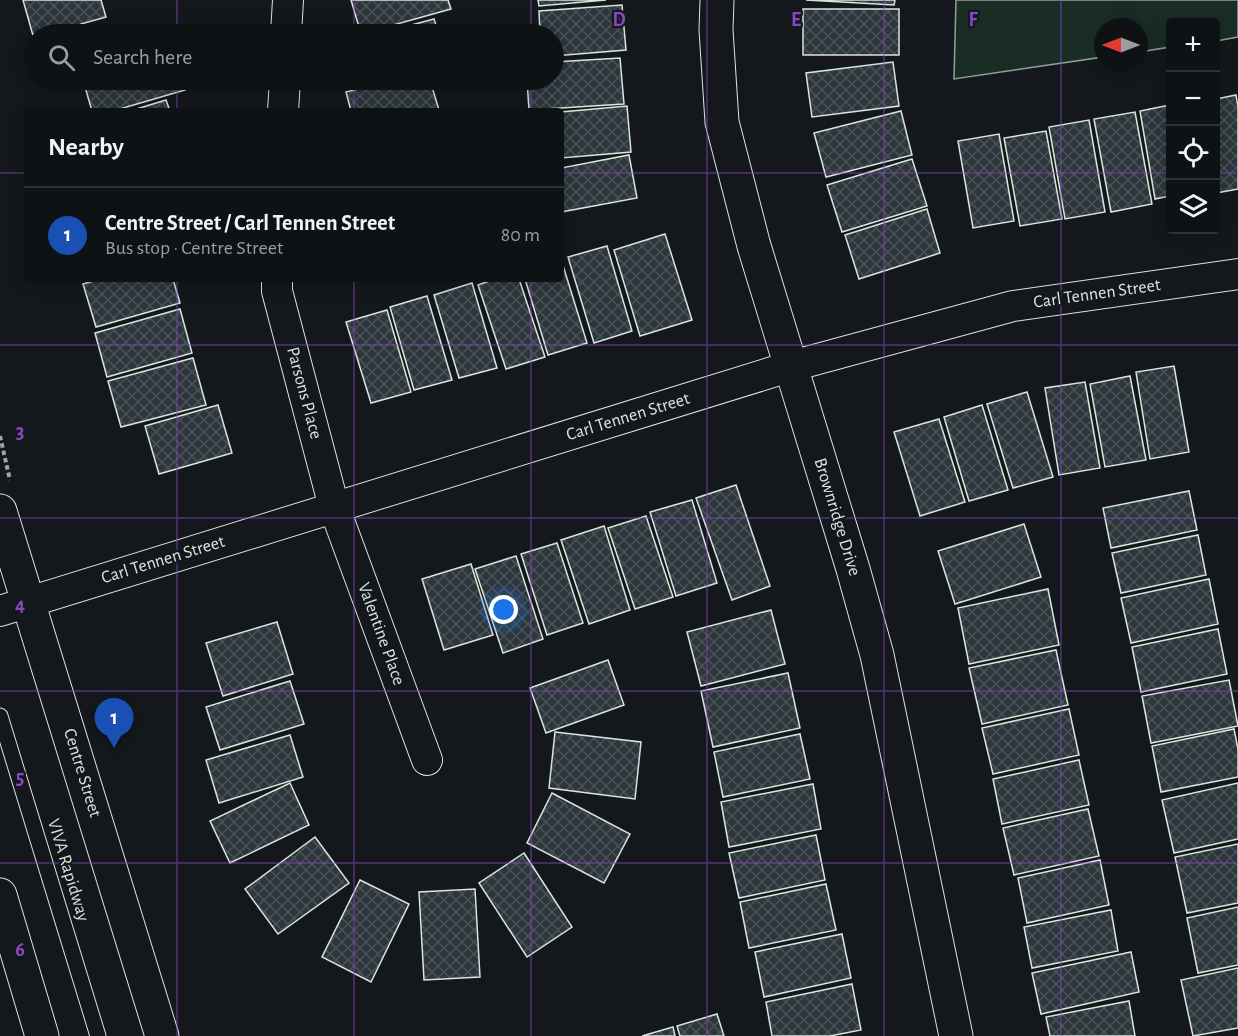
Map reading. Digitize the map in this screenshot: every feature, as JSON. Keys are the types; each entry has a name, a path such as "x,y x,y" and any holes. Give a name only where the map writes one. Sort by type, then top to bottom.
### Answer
{"street":[{"path":"287,24 288,0"},
{"name":"Brownridge Drive","path":"717,0 716,30 722,122 754,246 792,366 877,655 908,795 956,1036"},
{"path":"284,108 285,90"},
{"name":"Carl Tennen Street","path":"14,606 792,366 1013,306 1238,274"},
{"name":"Parsons Place","path":"277,282 277,291 334,507"},
{"name":"Centre Street","path":"6,501 14,606 162,1036"},
{"name":"Valentine Place","path":"334,507 428,760"},
{"path":"0,895 9,958 42,1036"}],"lane":[{"name":"VIVA Rapidway","path":"0,716 98,1036"}],"path":[{"path":"0,436 6,501"}],"green space":[{"path":"956,0 1238,0 1238,37 1220,40 1220,18 1166,18 1166,48 1148,51 1148,18 1094,18 1094,58 954,79"}],"building":[{"path":"23,0 101,0 106,17 81,24 30,24"},
{"path":"351,0 448,0 451,9 397,24 358,24"},
{"path":"538,0 606,0 539,6"},
{"path":"806,0 895,0 894,5"},
{"path":"622,5 626,50 564,55 564,24 540,24 539,11"},
{"path":"803,9 899,9 899,55 803,55"},
{"path":"434,19 436,24 415,24"},
{"path":"620,58 624,104 529,108 528,90 564,90 564,61"},
{"path":"893,62 899,106 812,117 806,73"},
{"path":"86,90 185,90 123,108 91,108"},
{"path":"354,90 433,90 438,108 350,108 346,92"},
{"path":"1236,95 1238,189 1220,192 1220,126 1220,98"},
{"path":"166,100 169,108 140,108"},
{"path":"627,106 631,152 564,158 564,112"},
{"path":"1166,106 1166,197 1155,199 1140,111"},
{"path":"901,111 912,155 826,177 814,133"},
{"path":"1135,112 1152,204 1111,212 1094,119"},
{"path":"1089,120 1105,212 1065,219 1049,127"},
{"path":"1046,131 1062,219 1020,226 1004,138"},
{"path":"999,134 1014,221 973,228 958,141"},
{"path":"629,155 637,198 564,211 564,167"},
{"path":"912,159 927,206 842,232 827,185"},
{"path":"927,209 940,253 859,279 845,235"},
{"path":"665,234 692,320 640,336 614,250"},
{"path":"607,246 632,331 594,343 568,257"},
{"path":"564,269 587,343 548,355 526,282 564,282"},
{"path":"90,282 174,282 180,303 96,327 83,284"},
{"path":"486,282 520,282 545,357 506,369 478,285"},
{"path":"472,283 497,368 459,378 434,295"},
{"path":"427,296 452,380 414,390 390,307"},
{"path":"180,309 192,353 107,377 95,333"},
{"path":"387,310 411,392 371,403 346,322"},
{"path":"193,358 206,405 121,427 108,381"},
{"path":"1174,366 1189,452 1150,459 1136,372"},
{"path":"1130,376 1146,460 1105,467 1090,384"},
{"path":"1085,382 1100,468 1059,475 1045,388"},
{"path":"1027,392 1053,477 1013,488 987,404"},
{"path":"218,405 232,453 159,474 145,426"},
{"path":"982,405 1008,490 969,501 944,417"},
{"path":"939,419 965,502 920,516 894,432"},
{"path":"736,485 770,586 732,600 696,498"},
{"path":"1189,491 1197,530 1111,548 1103,508"},
{"path":"692,500 717,583 676,596 650,512"},
{"path":"646,516 673,597 635,609 608,528"},
{"path":"1024,524 1041,577 955,604 938,551"},
{"path":"604,526 630,610 589,624 561,540"},
{"path":"1198,535 1206,575 1121,593 1112,553"},
{"path":"557,543 583,623 547,635 521,554"},
{"path":"516,556 543,639 503,653 475,569"},
{"path":"471,564 493,635 444,650 422,579"},
{"path":"1209,579 1218,624 1131,643 1121,598"},
{"path":"1048,589 1059,645 969,664 958,608"},
{"path":"771,610 785,664 701,686 687,632"},
{"path":"277,622 293,674 223,696 206,643"},
{"path":"1218,629 1227,674 1141,692 1132,647"},
{"path":"1056,650 1068,705 982,724 969,668"},
{"path":"608,660 624,705 546,733 530,688"},
{"path":"788,673 800,728 713,747 701,691"},
{"path":"1229,680 1238,726 1151,743 1142,696"},
{"path":"290,681 304,724 220,750 206,707"},
{"path":"1069,709 1079,755 993,774 982,728"},
{"path":"1234,729 1238,749 1238,777 1161,792 1152,746"},
{"path":"555,732 641,742 635,799 549,788"},
{"path":"800,734 810,779 723,797 714,752"},
{"path":"290,735 303,777 219,803 206,760"},
{"path":"1079,760 1089,805 1002,824 993,779"},
{"path":"290,783 309,825 230,863 210,821"},
{"path":"1238,783 1238,839 1174,853 1162,800"},
{"path":"813,784 821,829 729,847 721,802"},
{"path":"552,793 630,834 604,883 527,843"},
{"path":"1088,809 1099,856 1014,875 1003,828"},
{"path":"816,835 825,880 739,898 729,853"},
{"path":"315,837 349,883 278,934 245,889"},
{"path":"1238,844 1238,903 1187,913 1175,857"},
{"path":"524,853 572,927 527,957 479,883"},
{"path":"1100,860 1109,905 1027,923 1018,878"},
{"path":"360,880 409,904 371,982 322,957"},
{"path":"826,884 836,930 749,948 740,902"},
{"path":"475,889 480,977 424,980 419,892"},
{"path":"1238,907 1238,965 1198,973 1187,918"},
{"path":"1111,910 1118,951 1032,968 1024,927"},
{"path":"842,934 851,978 764,997 755,952"},
{"path":"1131,952 1139,992 1041,1014 1032,973"},
{"path":"1238,968 1238,1028 1193,1036 1181,980"},
{"path":"852,984 861,1030 830,1036 772,1036 766,1002"},
{"path":"1129,1001 1135,1036 1050,1036 1046,1017"},
{"path":"717,1014 724,1036 680,1036 677,1026"},
{"path":"673,1027 675,1036 642,1036"}],"place":[{"name":"Centre Street / Carl Tennen Street","path":"114,748"}]}
